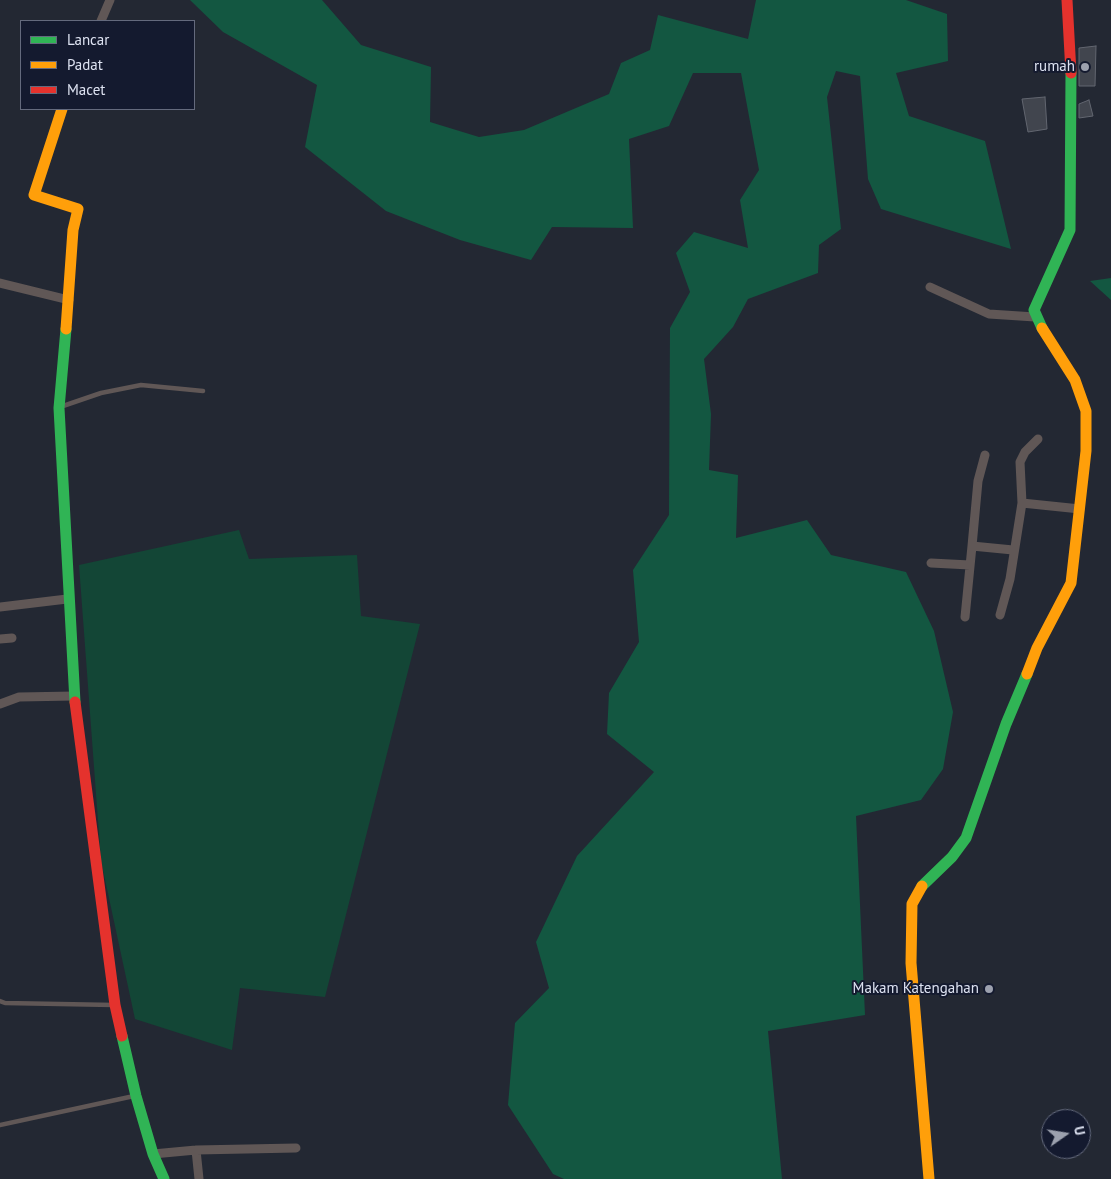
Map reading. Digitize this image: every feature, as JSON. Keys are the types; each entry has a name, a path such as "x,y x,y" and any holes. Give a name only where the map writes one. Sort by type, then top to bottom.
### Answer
{"street":[{"path":"101,20 110,0"},
{"path":"929,1179 911,962 912,904 921,886 952,857 966,838 1006,724 1037,648 1071,583 1080,509 1086,451 1086,411 1075,380 1035,317 1036,302 1058,261 1070,230 1071,50 1067,0"},
{"path":"62,110 34,195 78,209 73,230 70,300 59,408 74,696 115,1005 136,1096 153,1154 164,1179"},
{"path":"0,283 70,300"},
{"path":"930,287 988,314 1035,317"},
{"path":"1000,615 1010,578 1013,550 1022,504 1020,462 1025,452 1038,439"},
{"path":"966,617 978,481 985,455"},
{"path":"1022,504 1080,509"},
{"path":"972,546 1013,550"},
{"path":"931,563 970,565"},
{"path":"0,607 68,599"},
{"path":"0,639 12,638"},
{"path":"0,704 19,697 74,696"},
{"path":"153,1154 196,1150 296,1148"},
{"path":"196,1150 199,1179"}],"lane":[{"path":"59,408 101,393 141,385 203,391"},
{"path":"0,1001 115,1005"},
{"path":"0,1124 136,1096"}],"green space":[{"path":"190,0 322,0 361,45 431,67 430,122 479,137 524,130 609,94 621,63 650,50 658,15 748,39 756,0 906,0 947,14 948,61 896,73 909,116 985,141 1011,249 881,209 868,179 860,76 836,71 827,97 841,229 819,245 818,273 748,299 733,327 704,359 711,414 709,470 738,475 736,538 807,520 831,555 906,572 934,631 953,712 943,769 921,800 856,816 865,1015 768,1031 782,1179 564,1179 553,1174 508,1105 515,1023 549,988 536,942 577,856 654,772 607,734 609,693 639,642 633,570 669,515 670,328 690,292 676,253 694,232 748,248 740,200 759,170 741,73 693,73 669,126 629,139 633,228 552,227 531,260 460,240 386,211 305,147 317,85 223,32"},
{"path":"1111,278 1111,300 1090,281"},
{"path":"239,530 249,559 357,555 361,616 420,624 325,997 240,988 232,1050 135,1019 101,861 79,565"}],"building":[{"name":"rumah","path":"1096,46 1095,86 1079,86 1079,48"},
{"name":"rumah","path":"1045,97 1047,129 1028,132 1022,99"},
{"name":"rumah","path":"1089,100 1093,116 1079,118 1079,104"}],"traffic: fast":[{"path":"1042,328 1034,310 1070,230 1071,73"},
{"path":"66,329 59,408 75,702"},
{"path":"922,886 952,857 966,838 1006,724 1027,674"},
{"path":"122,1036 136,1096 153,1154 164,1179"}],"traffic: slow":[{"path":"62,110 34,195 78,209 73,230 66,329"},
{"path":"1027,674 1037,648 1071,583 1086,451 1086,411 1075,380 1042,328"},
{"path":"922,886 912,904 911,963 929,1179"}],"traffic: jam":[{"path":"1067,0 1071,73"},
{"path":"75,702 115,1005 122,1036"}],"place":[{"name":"rumah","path":"1085,67"},
{"name":"Makam Katengahan","path":"989,989"}]}
